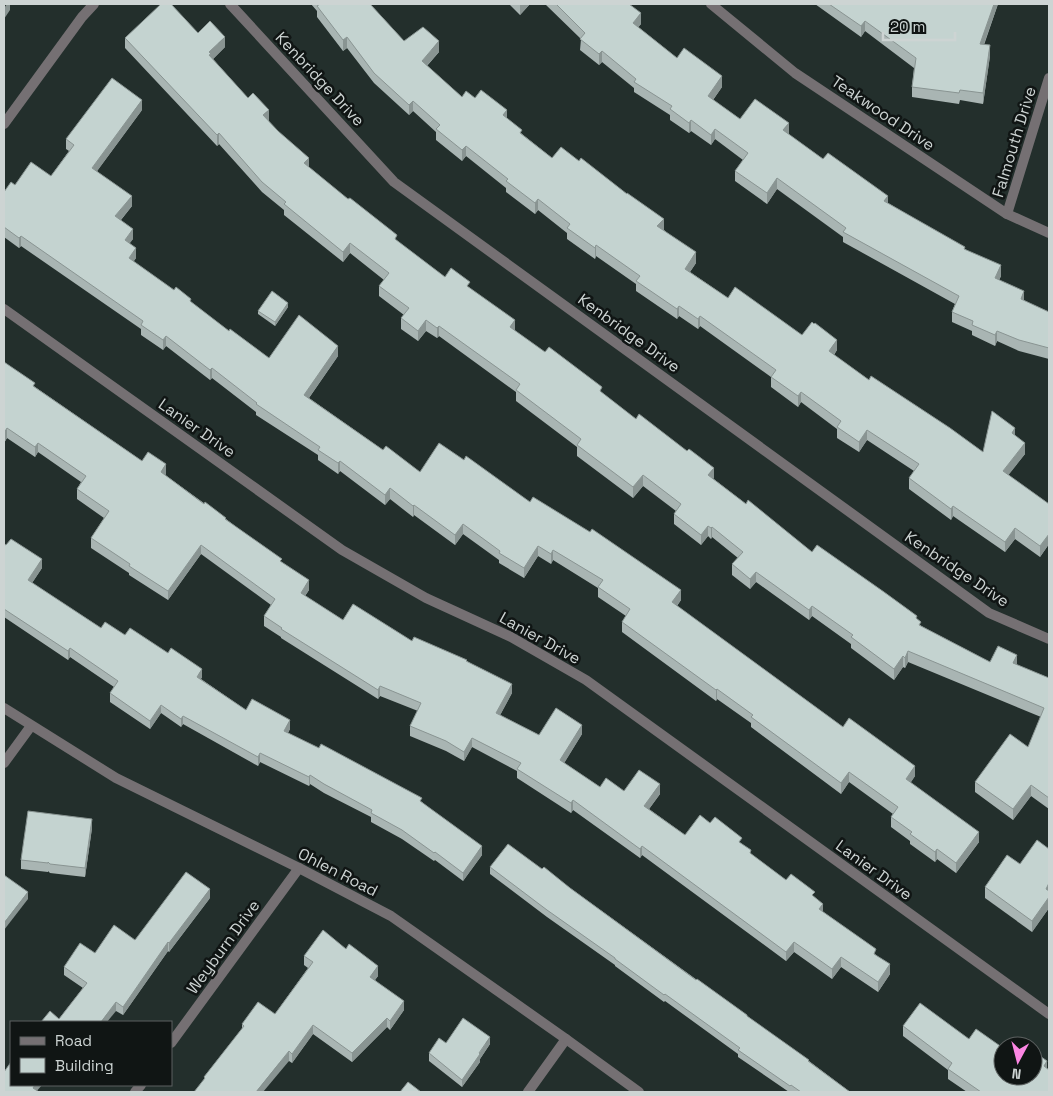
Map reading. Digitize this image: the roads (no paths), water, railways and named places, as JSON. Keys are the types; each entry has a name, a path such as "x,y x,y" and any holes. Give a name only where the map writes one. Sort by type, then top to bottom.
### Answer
{"street":[{"path":"4,124 82,17 94,4"},
{"name":"Kenbridge Drive","path":"230,4 394,182 990,613 1049,639"},
{"name":"Teakwood Drive","path":"711,4 795,73 1007,214 1049,232"},
{"name":"Falmouth Drive","path":"1007,214 1049,78"},
{"name":"Lanier Drive","path":"4,309 342,550 426,598 511,637 586,680 1049,1014"},
{"name":"Ohlen Road","path":"4,708 116,778 299,868 391,916 639,1092"},
{"path":"4,763 32,726"},
{"name":"Weyburn Drive","path":"172,1042 299,868"},
{"path":"528,1092 566,1039"}]}
